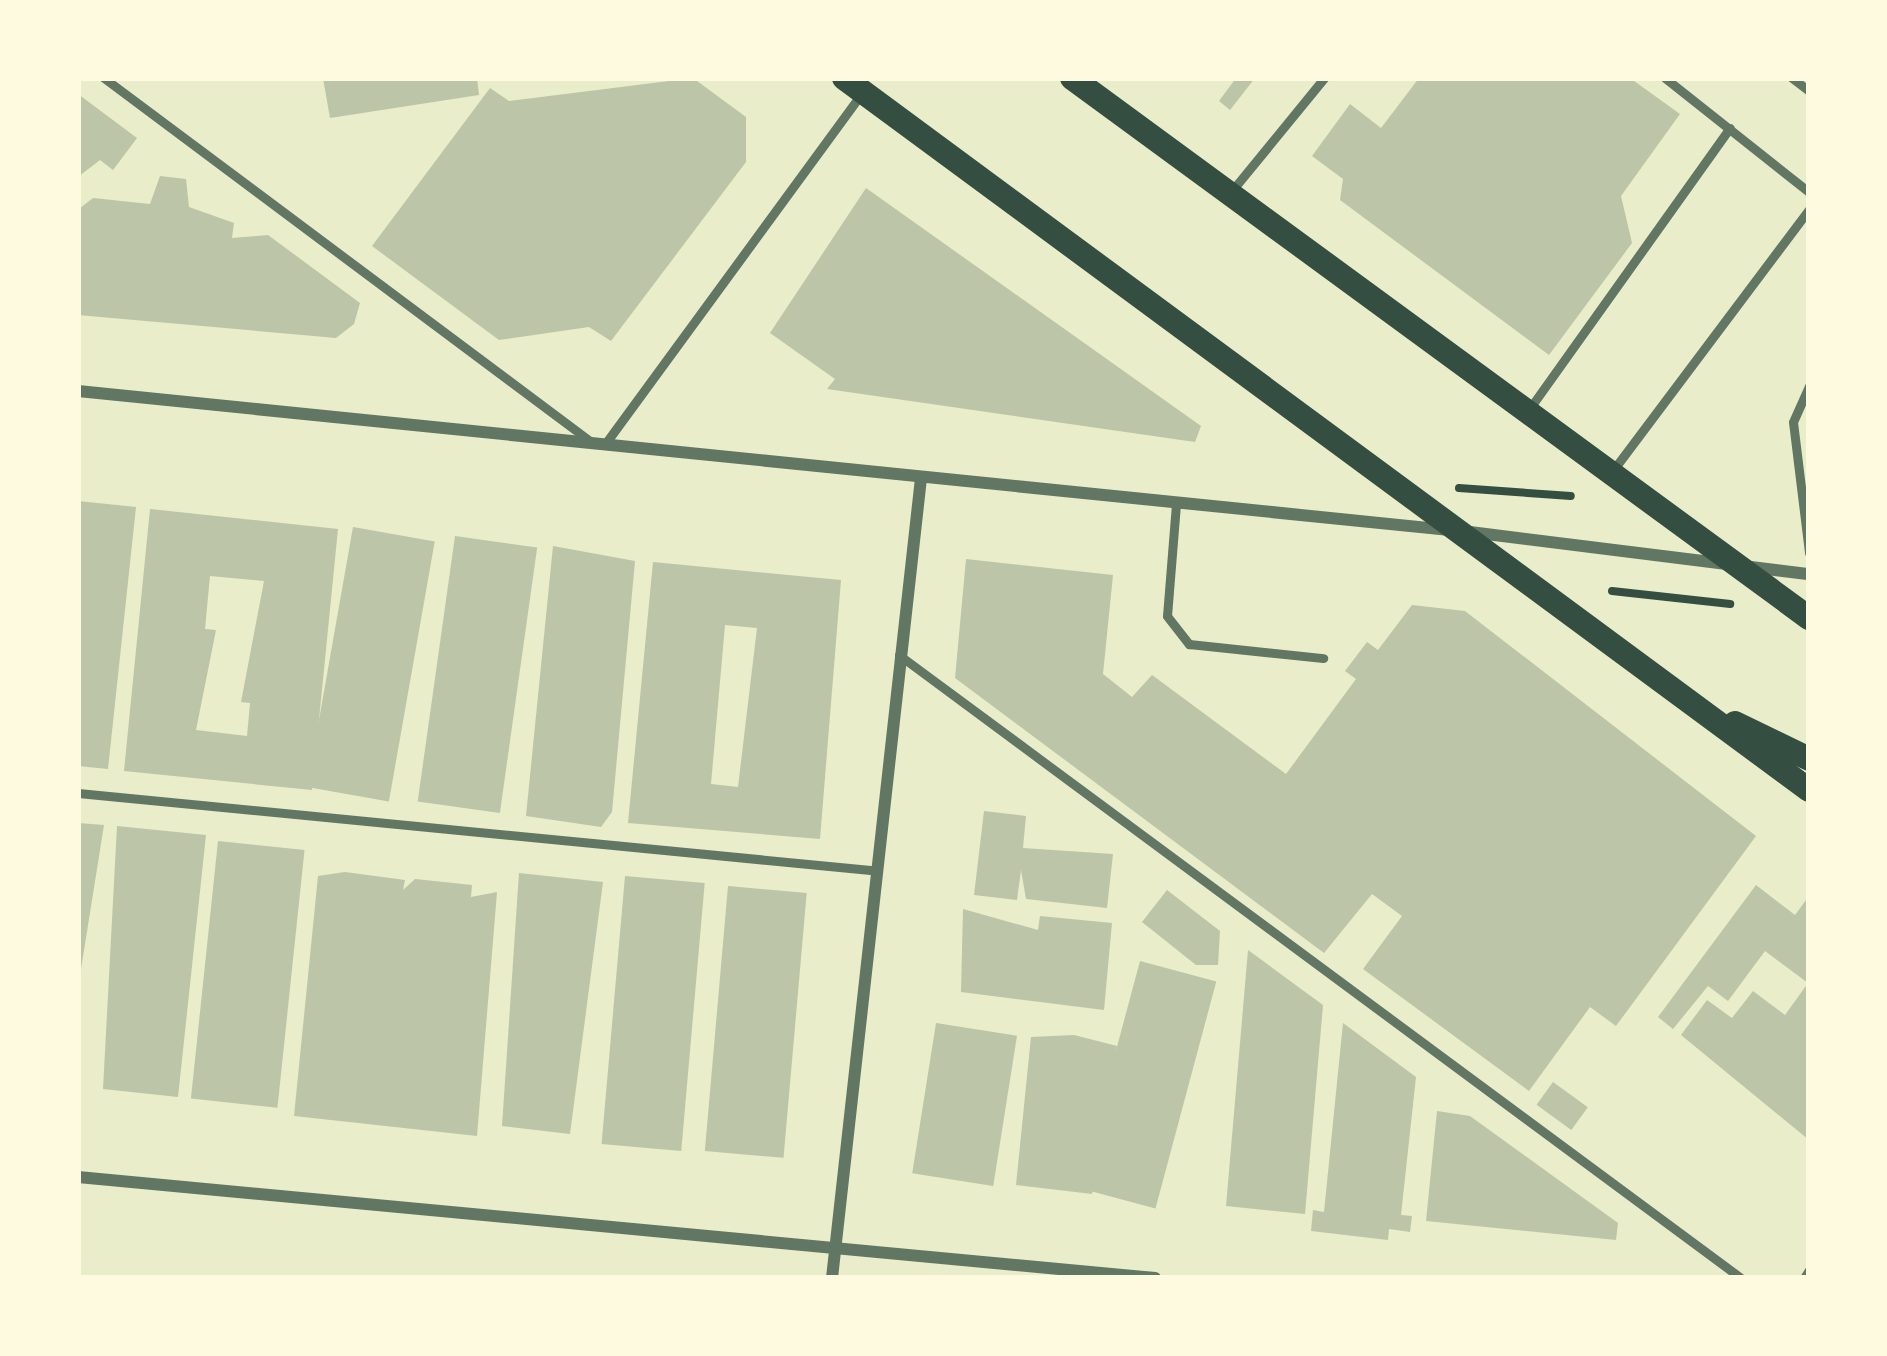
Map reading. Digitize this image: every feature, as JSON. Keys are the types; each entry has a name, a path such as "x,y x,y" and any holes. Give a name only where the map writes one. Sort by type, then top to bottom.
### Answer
{"main road":[{"path":"1072,78 1809,618"},
{"path":"853,85 1809,790"},
{"path":"1674,692 1809,759"}],"street":[{"path":"78,391 1453,530 1742,570 1809,574"},
{"path":"832,1278 870,870 921,478"},
{"path":"78,1177 836,1244 1155,1278"}],"lane":[{"path":"104,78 599,444 853,85"},
{"path":"1230,193 1324,78"},
{"path":"1665,78 1807,186"},
{"path":"1792,78 1809,91"},
{"path":"1527,412 1730,128"},
{"path":"1611,472 1809,209"},
{"path":"1809,386 1793,422 1809,553"},
{"path":"1176,504 1167,616 1189,644 1323,658"},
{"path":"898,655 1741,1278"},
{"path":"78,793 870,870"},
{"path":"1804,1278 1809,1270"}],"path":[{"path":"1448,488 1571,496"},
{"path":"1612,591 1736,604"}],"building":[{"path":"323,78 477,78 479,95 330,118"},
{"path":"693,78 746,117 746,162 611,341 589,327 499,340 372,246 490,88 509,101"},
{"path":"1236,78 1255,78 1230,110 1219,101"},
{"path":"1419,78 1630,78 1680,114 1621,196 1632,243 1549,355 1340,200 1343,179 1312,156 1350,104 1381,128"},
{"path":"78,94 137,138 113,170 100,160 78,177"},
{"path":"160,176 186,179 189,207 234,223 232,238 268,235 360,303 354,324 336,338 78,315 79,209 93,198 150,204"},
{"path":"866,188 1201,426 1195,442 827,389 835,379 770,333"},
{"path":"78,501 136,507 108,769 78,766"},
{"path":"150,509 338,529 312,790 124,771","holes":["210,576 264,581 241,702 250,703 247,736 196,730 216,630 205,629"]},
{"path":"353,527 435,541 389,801 307,787"},
{"path":"455,536 537,548 500,813 418,801"},
{"path":"553,546 635,561 612,812 601,827 526,816"},
{"path":"966,559 1113,575 1103,674 1132,697 1152,675 1286,774 1356,679 1345,671 1367,642 1378,650 1412,605 1465,611 1756,836 1616,1026 1590,1007 1529,1091 1363,969 1402,916 1372,894 1324,953 955,678"},
{"path":"653,562 841,580 820,839 628,823","holes":["725,625 757,628 738,787 711,784"]},
{"path":"984,811 1026,816 1023,848 1113,854 1107,908 1026,899 1021,870 1017,900 974,895"},
{"path":"78,823 104,825 81,969 78,969"},
{"path":"117,826 206,835 178,1097 103,1089"},
{"path":"218,841 305,850 277,1108 191,1099"},
{"path":"345,872 405,880 403,890 415,879 472,885 471,897 497,892 477,1136 294,1116 318,876"},
{"path":"519,873 603,882 570,1134 502,1126"},
{"path":"625,876 705,883 681,1151 602,1144"},
{"path":"1756,885 1795,915 1809,896 1809,1140 1681,1035 1707,1000 1732,1018 1753,991 1785,1015 1808,983 1765,951 1728,1001 1708,986 1673,1029 1658,1017"},
{"path":"728,886 807,893 784,1158 705,1151"},
{"path":"1167,890 1220,931 1218,965 1196,965 1142,922"},
{"path":"963,909 1038,930 1040,916 1112,923 1104,1010 961,992"},
{"path":"1248,950 1323,1005 1305,1214 1226,1206"},
{"path":"1140,961 1216,981 1155,1208 1079,1188"},
{"path":"936,1023 1017,1036 993,1186 912,1173"},
{"path":"1343,1023 1416,1077 1401,1215 1412,1216 1410,1232 1389,1229 1388,1240 1311,1231 1313,1210 1324,1212"},
{"path":"1074,1035 1117,1046 1092,1194 1016,1185 1031,1037"},
{"path":"1553,1082 1588,1107 1571,1130 1537,1105"},
{"path":"1437,1111 1470,1116 1618,1223 1616,1240 1426,1221"}]}
